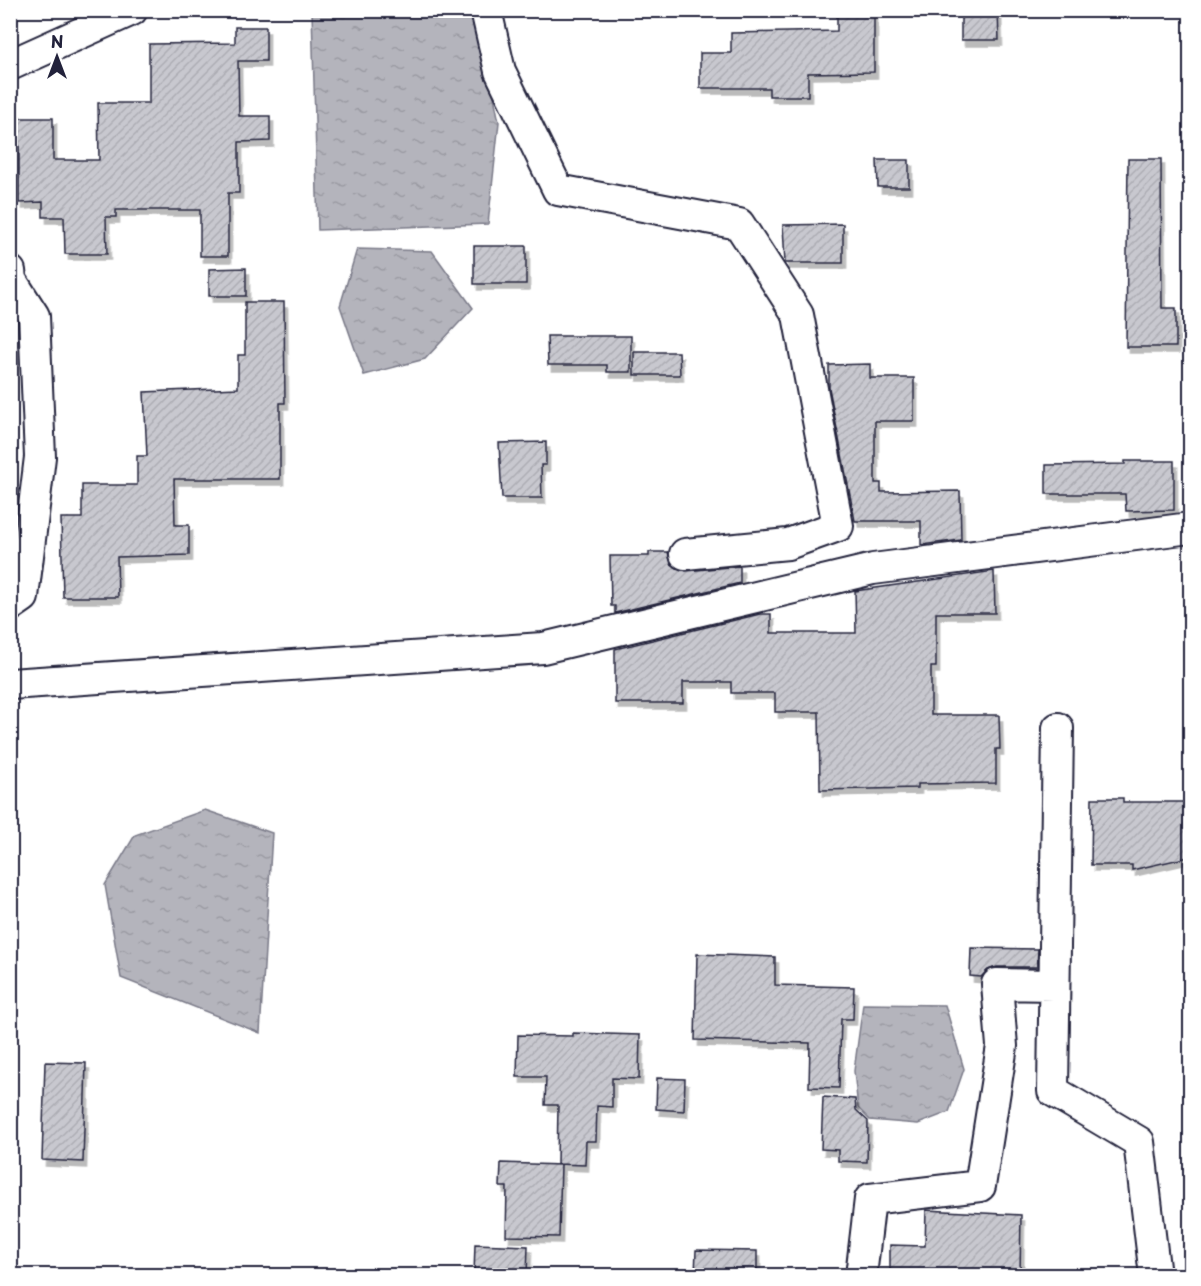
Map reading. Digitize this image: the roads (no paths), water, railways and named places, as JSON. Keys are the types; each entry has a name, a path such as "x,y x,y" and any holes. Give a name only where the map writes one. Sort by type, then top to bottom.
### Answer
{"street":[{"path":"10,65 132,10"},
{"path":"486,10 500,71 558,189 739,224 798,315 838,526 788,544 685,554"},
{"path":"10,270 11,280 34,316 40,457 22,597 10,606"},
{"path":"10,684 543,648 873,569 1191,528"},
{"path":"1058,728 1053,1091 1139,1143 1155,1275"},
{"path":"861,1275 870,1198 980,1186 1002,1046 997,984 1054,985"}],"water":[{"path":"312,11 477,11 499,122 488,224 318,230"},
{"path":"357,249 432,251 473,308 425,359 364,375 340,306"},
{"path":"205,810 272,833 260,1033 121,978 105,885 135,835"},
{"path":"863,1004 945,1005 964,1069 949,1112 918,1124 870,1120 858,1108 854,1071"}]}
